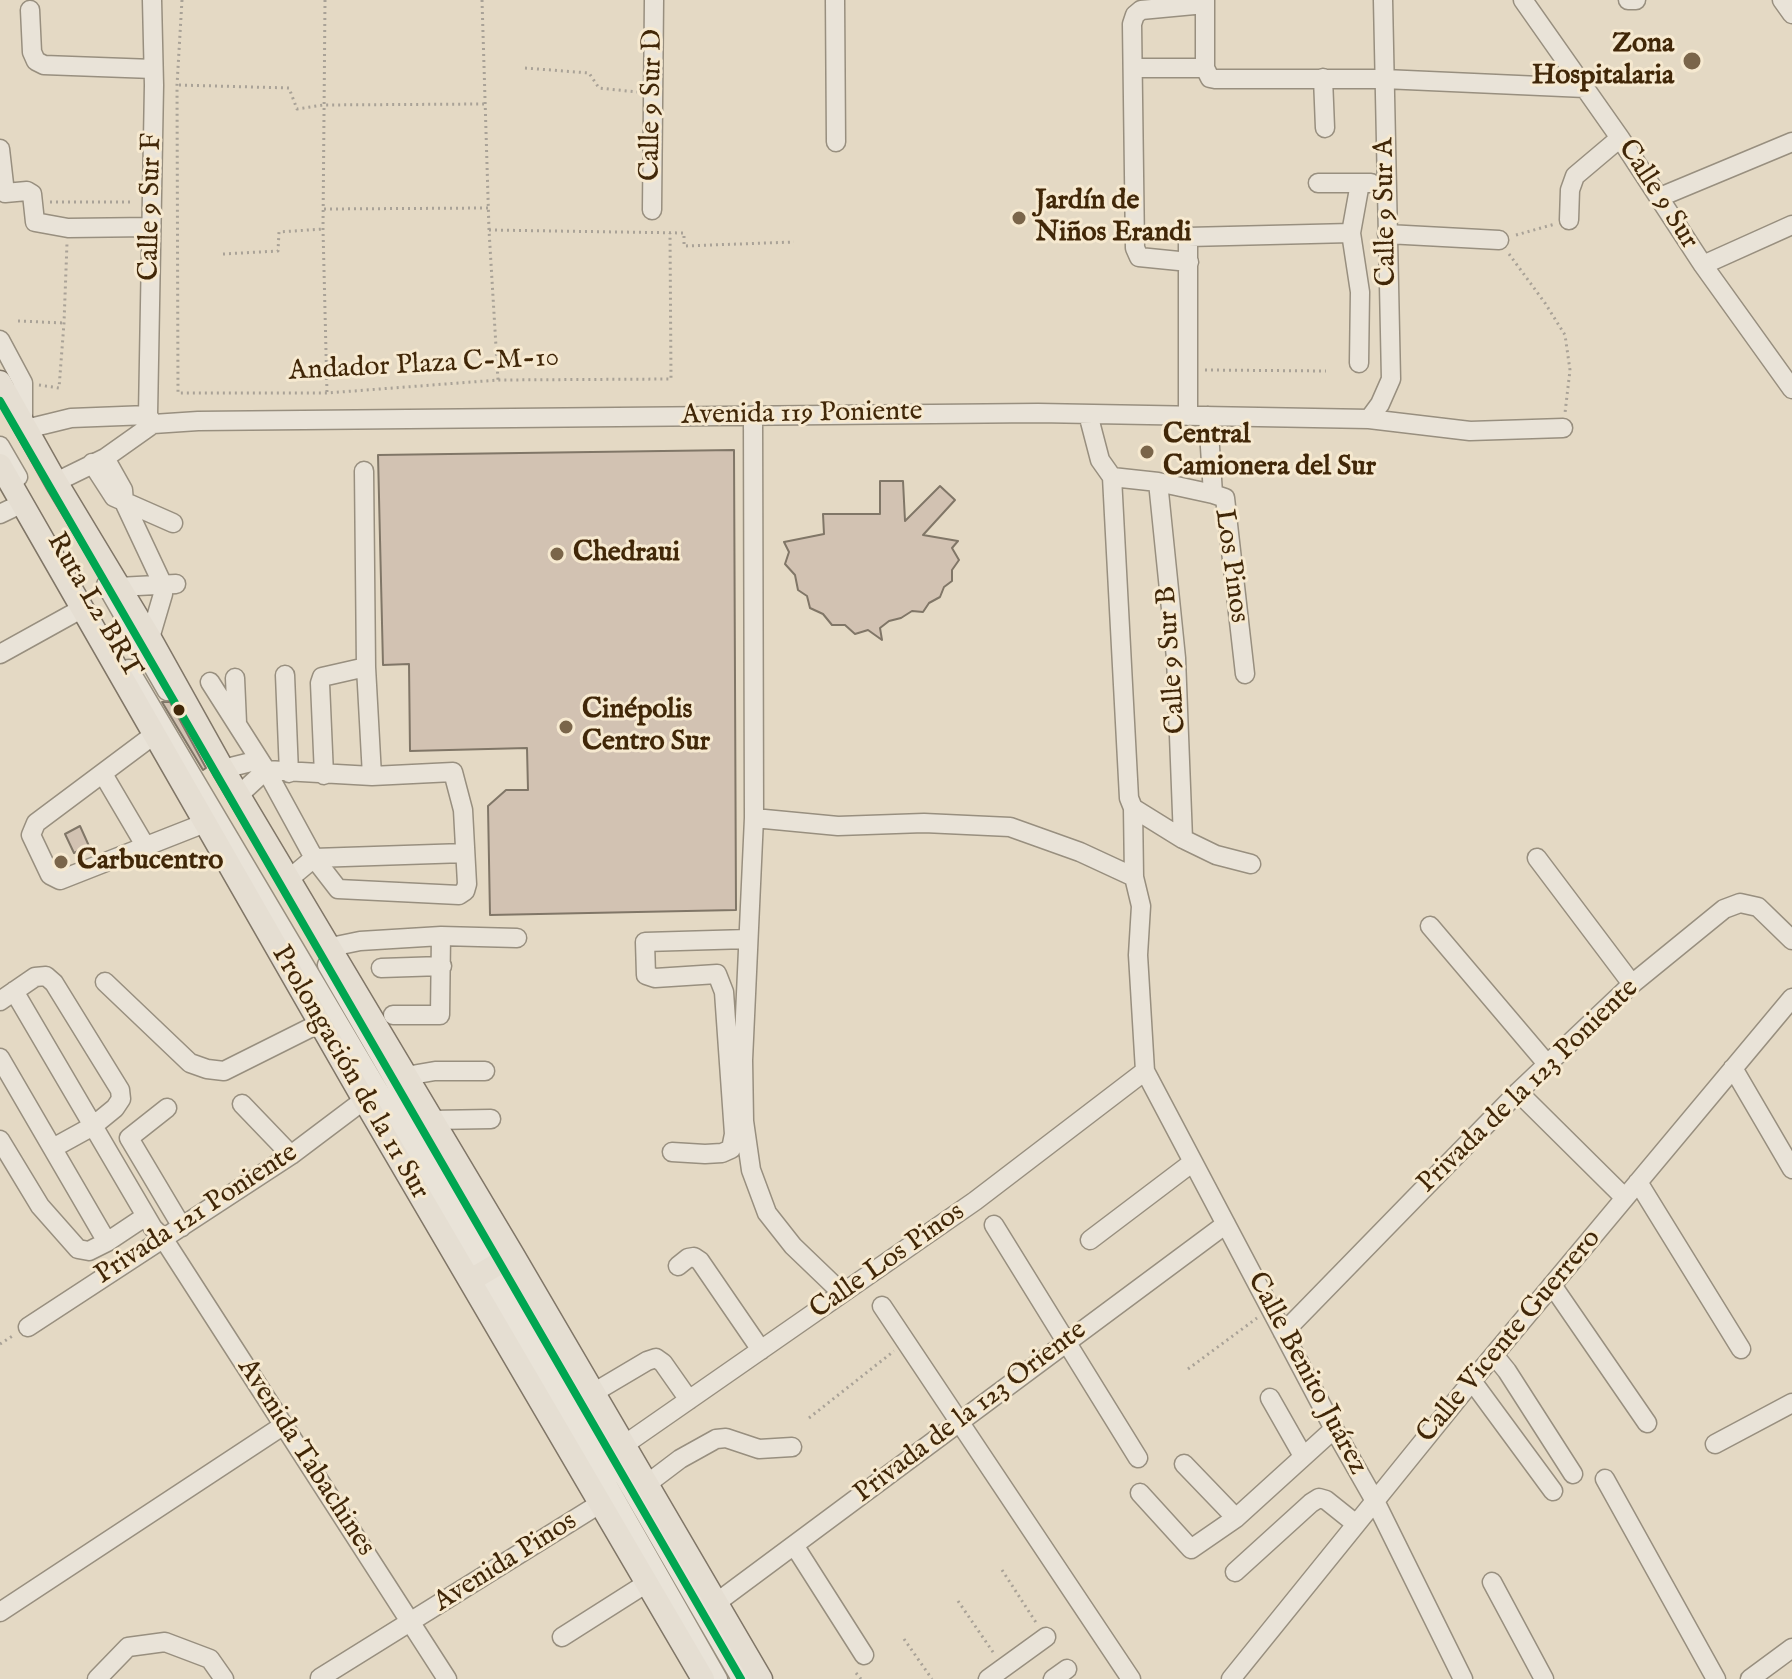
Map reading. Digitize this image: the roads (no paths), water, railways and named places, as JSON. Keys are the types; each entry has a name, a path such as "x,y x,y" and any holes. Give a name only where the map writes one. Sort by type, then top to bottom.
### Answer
{"main road":[{"name":"Prolongación de la 11 Sur","path":"0,382 223,769 432,1120 493,1267 601,1503 703,1679"},
{"name":"Prolongación de la 11 Sur","path":"0,465 364,1100 593,1393 761,1679"}],"street":[{"name":"Calle 9 Sur F","path":"151,420 152,0"},
{"name":"Calle 9 Sur D","path":"652,210 654,0"},
{"path":"835,0 836,142"},
{"name":"Calle 9 Sur A","path":"1369,419 1380,404 1391,379 1383,0"},
{"name":"Calle 9 Sur","path":"1523,0 1620,138 1703,265 1792,389"},
{"path":"1628,0 1636,0"},
{"path":"1782,0 1792,14"},
{"path":"1189,262 1139,257 1135,248 1132,24 1141,10 1205,2 1205,68 1210,78 1215,79 1384,79 1585,88"},
{"path":"30,10 32,52 36,61 44,65 153,77"},
{"path":"1133,68 1205,68"},
{"path":"1323,78 1325,128"},
{"path":"1569,220 1570,190 1575,176 1620,138"},
{"path":"1660,197 1792,142"},
{"path":"0,149 2,193 27,191 32,194 35,222 68,228 151,227"},
{"path":"1318,183 1386,183"},
{"path":"1359,363 1360,292 1351,233 1360,183"},
{"path":"1703,265 1792,225"},
{"path":"1188,416 1188,237 1351,233"},
{"path":"1387,234 1499,240"},
{"path":"0,340 23,383 25,426"},
{"name":"Ruta L2 BRT","path":"0,401 493,1267 718,1679"},
{"path":"1088,414 1100,460 1112,477 1129,798 1133,808 1134,877 1141,906 1138,955 1145,1071"},
{"name":"Avenida 119 Poniente","path":"25,426 71,418 198,421 1088,414 1369,419 1470,431 1563,428"},
{"path":"753,416 754,818 743,1060 744,1121 751,1170 767,1213 793,1246 842,1293"},
{"name":"Los Pinos","path":"1208,416 1213,494 1225,498 1245,674"},
{"path":"56,482 99,460 151,420"},
{"name":"Ruta L2 BRT","path":"0,446 91,605 741,1679"},
{"path":"99,460 123,490 124,502 170,584 150,638"},
{"path":"364,471 366,667 372,776"},
{"path":"1112,477 1158,482 1213,494"},
{"name":"Calle 9 Sur B","path":"1158,482 1176,658 1183,839"},
{"path":"124,502 173,523"},
{"path":"0,514 23,503"},
{"path":"118,587 170,584"},
{"path":"0,654 83,608"},
{"path":"324,775 320,683 327,675 366,667"},
{"path":"285,675 289,773"},
{"path":"235,678 237,726"},
{"path":"210,682 263,765 310,851 338,889 459,895 465,891 463,810 453,772 372,776 289,773 263,765 223,769"},
{"path":"155,734 32,829 31,835 50,875 60,880 205,823"},
{"path":"239,795 263,765"},
{"path":"103,774 146,847"},
{"path":"1133,808 1216,855 1251,864"},
{"path":"754,818 838,826 924,823 1010,827 1080,852 1134,877"},
{"path":"283,870 310,851 465,853"},
{"path":"1537,858 1632,984"},
{"name":"Privada de la 123 Poniente","path":"1283,1333 1518,1092 1632,984 1724,909 1740,903 1758,907 1792,940"},
{"path":"1430,926 1548,1065"},
{"path":"393,1015 440,1015 441,936"},
{"path":"331,947 360,941 441,936 517,938"},
{"path":"672,1152 705,1154 731,1149 734,1134 724,992 717,974 655,978 646,975 645,942 748,939"},
{"path":"381,968 442,966"},
{"path":"7,996 35,977 46,976 54,983 120,1090 121,1099 115,1108 93,1126 53,1148"},
{"path":"105,982 190,1063 207,1069 224,1071 320,1023"},
{"name":"Avenida Tabachines","path":"7,996 447,1679"},
{"name":"Calle Vicente Guerrero","path":"1231,1679 1472,1381 1792,998"},
{"path":"0,1058 107,1242"},
{"path":"1733,1068 1792,1169"},
{"path":"406,1076 435,1071 485,1071"},
{"name":"Calle Benito Juárez","path":"1145,1071 1375,1501 1463,1679"},
{"name":"Calle Los Pinos","path":"624,1445 975,1201 1145,1071"},
{"path":"1518,1092 1625,1198"},
{"name":"Privada 121 Poniente","path":"28,1327 291,1155 364,1100"},
{"path":"242,1104 291,1155"},
{"path":"167,1108 129,1138 182,1227"},
{"path":"432,1120 491,1119"},
{"path":"0,1140 40,1206 78,1249 89,1251 146,1216"},
{"path":"1090,1240 1193,1162"},
{"path":"1638,1182 1741,1349"},
{"name":"Privada de la 123 Oriente","path":"716,1603 1226,1224"},
{"path":"994,1225 1138,1458"},
{"path":"678,1266 688,1258 694,1257 700,1261 761,1350"},
{"path":"1552,1285 1647,1423"},
{"path":"882,1306 1131,1679"},
{"path":"1494,1355 1573,1474"},
{"path":"593,1393 656,1358 663,1363 689,1400"},
{"path":"1472,1381 1553,1491"},
{"path":"1270,1398 1303,1456"},
{"path":"1715,1444 1792,1403"},
{"path":"0,1612 284,1425"},
{"path":"1140,1493 1191,1549 1236,1518 1334,1429"},
{"path":"647,1484 680,1459 716,1439 726,1438 759,1449 792,1447"},
{"path":"1184,1464 1236,1518"},
{"path":"1605,1479 1716,1679"},
{"path":"1235,1572 1319,1498 1356,1524"},
{"name":"Avenida Pinos","path":"320,1678 601,1503"},
{"path":"794,1545 864,1655"},
{"path":"1492,1582 1544,1679"},
{"path":"562,1637 647,1583"},
{"path":"988,1679 1046,1637"},
{"path":"97,1679 128,1647 165,1642 210,1659 224,1679"},
{"path":"1750,1679 1792,1648"}],"place":[{"name":"Zona Hospitalaria","path":"1692,61"},
{"name":"Jardín de Niños Erandi","path":"1019,218"},
{"name":"Central Camionera del Sur","path":"1147,452"},
{"name":"Chedraui","path":"557,554"},
{"name":"Cinépolis Centro Sur","path":"566,727"},
{"name":"Carbucentro","path":"61,862"}]}
